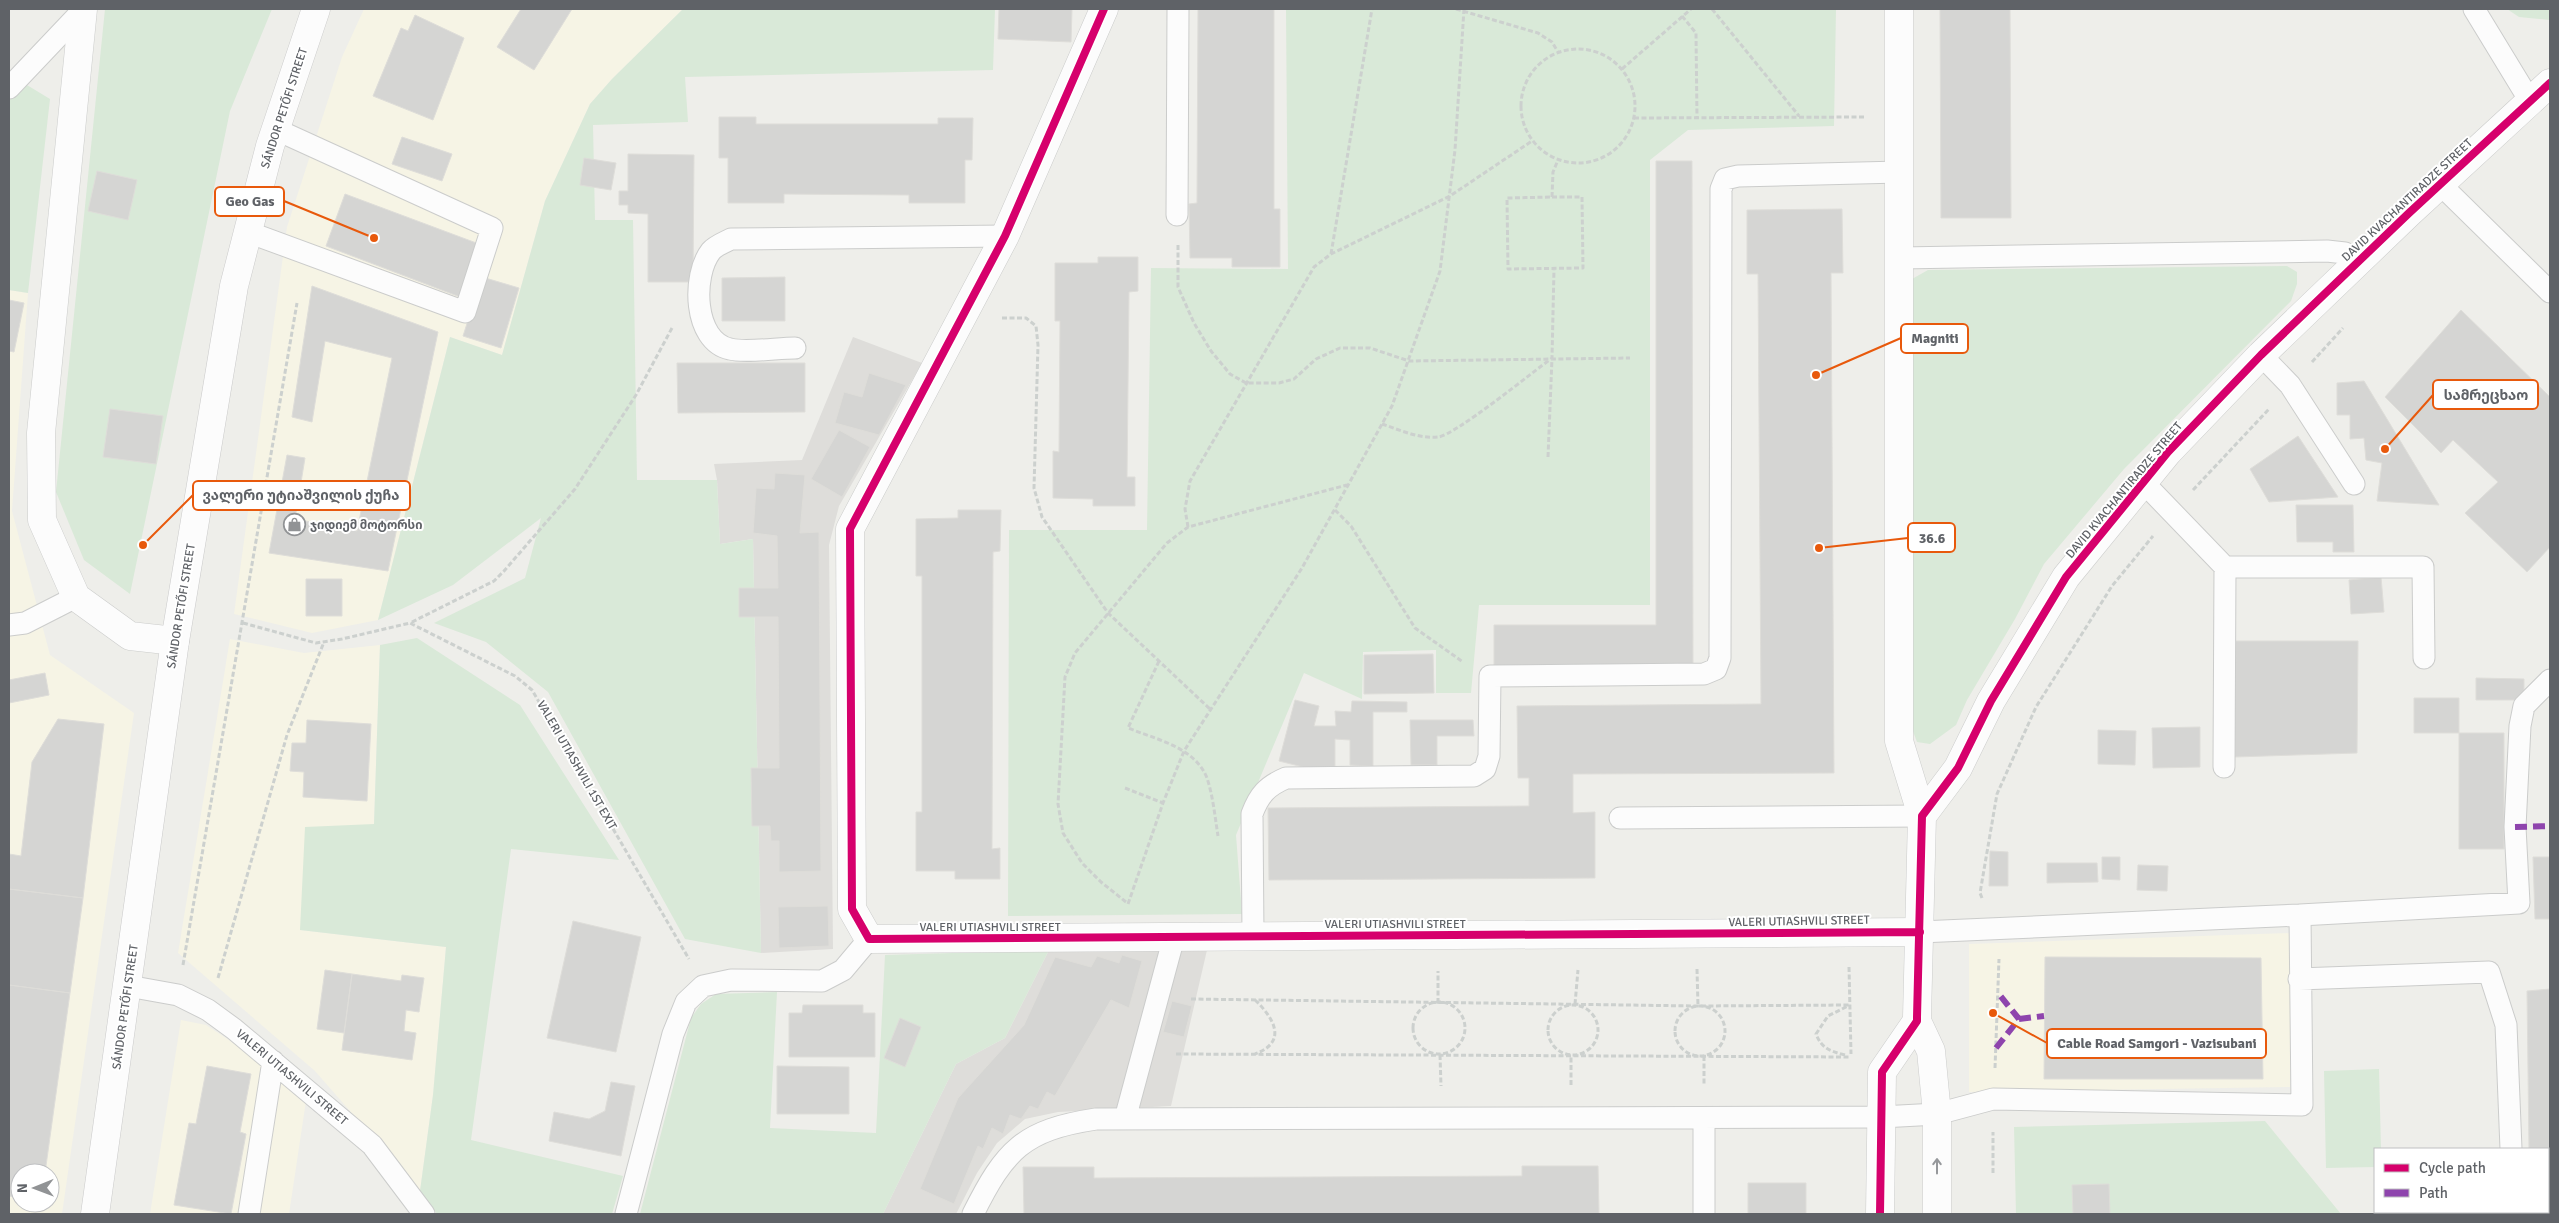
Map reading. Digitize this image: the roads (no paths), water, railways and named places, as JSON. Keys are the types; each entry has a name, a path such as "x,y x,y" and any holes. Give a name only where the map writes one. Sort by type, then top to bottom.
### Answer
{"street":[{"name":"SÁNDOR PETŐFI STREET","path":"96,1214 175,641 234,286 275,129 316,9"},
{"path":"869,939 852,909 850,529 1005,236 1104,9"},
{"path":"1899,9 1899,741 1922,816 1916,1021 1931,1051 1937,1114 1937,1214"},
{"path":"83,10 41,433 42,520 76,597 130,636 175,641"},
{"name":"DAVID KVACHANTIRADZE STREET","path":"1922,816 1958,768 1991,700 2066,577 2168,452 2261,355 2354,265 2540,92"},
{"name":"VALERI UTIASHVILI STREET","path":"869,939 1920,932"},
{"path":"1880,1214 1882,1072 1916,1021"}],"lane":[{"path":"1177,215 1178,9"},
{"path":"2474,9 2540,92"},
{"path":"9,88 83,10"},
{"path":"248,232 464,312 492,228 275,129"},
{"path":"1252,936 1252,814 1256,802 1270,785 1286,778 1474,776 1485,770 1489,756 1490,676 1704,674 1716,669 1720,658 1721,189 1725,179 1738,176 1900,172"},
{"path":"2440,184 2550,292"},
{"path":"795,348 730,349 711,338 698,304 700,273 712,250 731,239 1005,236"},
{"path":"1900,258 2327,251 2345,253 2354,265"},
{"path":"2261,355 2290,386 2354,484"},
{"path":"2143,482 2225,567 2224,767"},
{"path":"2225,567 2423,567 2424,658"},
{"path":"9,625 25,623 76,597"},
{"path":"1920,932 2519,903 2515,827 2520,726 2524,706 2550,680"},
{"path":"1620,818 1922,816"},
{"path":"973,1214 1003,1161 1028,1139 1062,1124 1096,1119 1704,1119 1881,1117 1937,1114 1993,1099 2302,1105 2299,979 2300,915"},
{"path":"1125,1119 1174,937"},
{"path":"626,1214 673,1034 686,1002 703,986 731,980 822,981 843,970 869,939"},
{"path":"2299,979 2489,972 2506,1025 2511,1148"},
{"name":"VALERI UTIASHVILI STREET","path":"128,986 178,995 208,1010 273,1061 372,1145 424,1214"},
{"path":"249,1214 273,1061"},
{"path":"1704,1119 1704,1214"}],"place":[{"name":"Geo Gas","path":"374,238"},
{"name":"Magniti","path":"1816,375"},
{"name":"სამრეცხაო","path":"2385,449"},
{"name":"ჯიდიემ მოტორსი","path":"294,525"},
{"name":"ვალერი უტიაშვილის ქუჩა","path":"143,545"},
{"name":"36.6","path":"1819,548"},
{"name":"Cable Road Samgori - Vazisubani","path":"1993,1013"}]}
